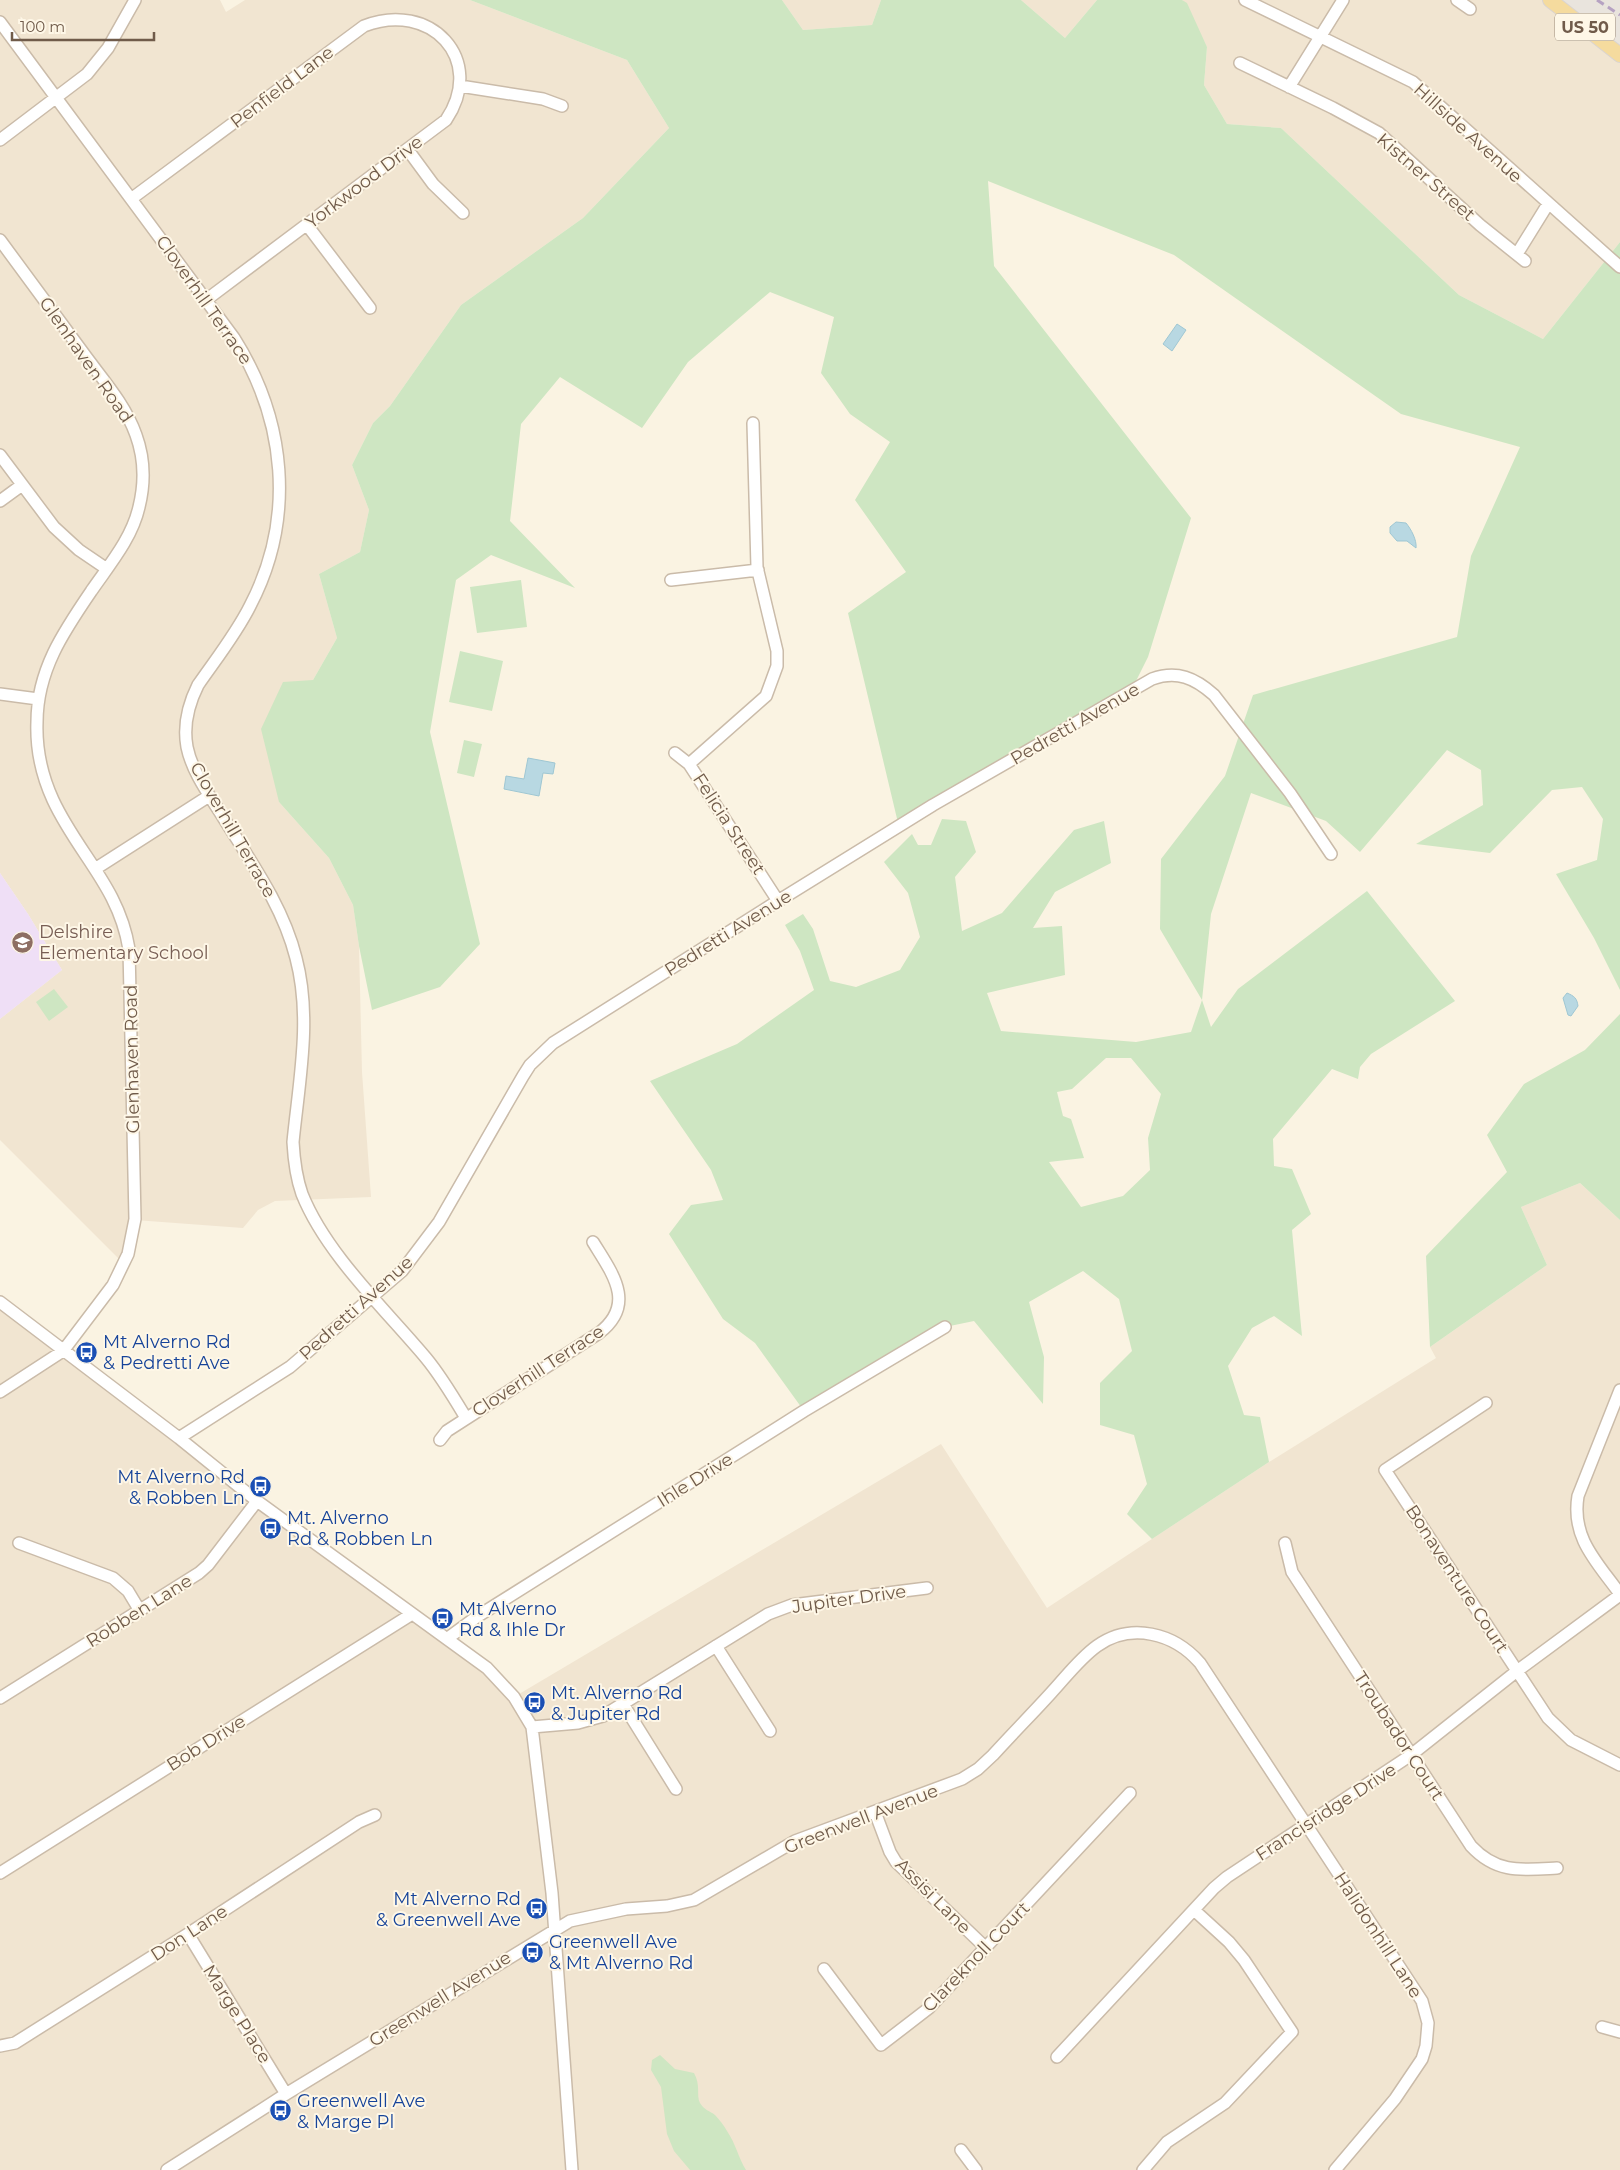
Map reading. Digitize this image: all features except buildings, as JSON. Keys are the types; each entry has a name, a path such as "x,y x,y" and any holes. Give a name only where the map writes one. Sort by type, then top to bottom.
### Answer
{"main road":[{"name":"US 50","path":"1550,0 1620,55"}],"street":[{"path":"0,140 87,74 108,48 135,0"},
{"name":"Hillside Avenue","path":"1245,0 1413,82 1620,268"},
{"path":"1289,87 1343,0"},
{"path":"1457,0 1470,9"},
{"name":"Penfield Lane","path":"131,199 364,26 384,17 404,16 424,21 442,34"},
{"name":"Cloverhill Terrace","path":"0,22 246,356 266,401 276,443 280,491 275,534 262,581 237,629 198,685 188,710 186,723 188,749 191,762 209,796 270,892 287,928 296,958 303,1003 304,1030 293,1142 295,1168 302,1193 309,1209 336,1252 428,1360 466,1418"},
{"name":"Yorkwood Drive","path":"206,300 446,120 454,108 460,86 458,60 450,44 442,34"},
{"name":"Kistner Street","path":"1240,63 1379,133 1480,224 1521,257 1548,204"},
{"path":"460,86 543,99 562,106"},
{"path":"408,150 433,184 463,213"},
{"path":"307,224 370,308"},
{"name":"Glenhaven Road","path":"0,240 122,406 137,437 143,472 140,506 127,539 56,647 46,670 38,699 37,743 47,785 64,819 114,898 122,914 129,949 135,1220 133,1237 122,1270 113,1285 63,1351"},
{"path":"689,764 766,696 777,666 776,651 758,570 753,423"},
{"path":"0,456 54,527 66,539 107,569"},
{"path":"0,501 22,485"},
{"path":"671,580 758,570"},
{"name":"Pedretti Avenue","path":"180,1438 290,1367 402,1271 439,1222 523,1076 542,1052 778,900 933,805 1152,679 1169,674 1191,679 1204,686 1214,695 1290,793 1331,854"},
{"path":"0,694 38,699"},
{"name":"Felicia Street","path":"675,753 689,764 778,900"},
{"path":"95,869 209,796"},
{"name":"Cloverhill Terrace","path":"440,1440 447,1431 599,1333 612,1321 619,1304 618,1284 593,1242"},
{"path":"0,1302 180,1438 257,1501 448,1638 487,1668 514,1697 532,1727 548,1854 572,2170"},
{"name":"Ihle Drive","path":"448,1638 478,1616 762,1437 945,1327"},
{"path":"0,1392 63,1351"},
{"path":"1620,1390 1578,1496 1576,1507 1576,1519 1583,1540 1620,1594"},
{"name":"Bonaventure Court","path":"1486,1403 1385,1470 1548,1718 1560,1731 1583,1747 1620,1765"},
{"name":"Robben Lane","path":"1,1694 192,1578 208,1565 257,1501"},
{"path":"18,1543 113,1578 128,1591 140,1610"},
{"name":"Troubador Court","path":"1285,1543 1292,1572 1471,1846 1484,1859 1496,1866 1510,1869 1557,1868"},
{"name":"Jupiter Drive","path":"532,1727 591,1721 623,1704 768,1614 792,1605 927,1588"},
{"name":"Francisridge Drive","path":"1057,2057 1227,1877 1411,1755 1517,1670 1620,1594"},
{"name":"Bob Drive","path":"0,1873 412,1614"},
{"name":"Greenwell Avenue","path":"167,2170 286,2094 555,1929 582,1917 626,1909 681,1904 694,1900 795,1841 948,1786 978,1769 1088,1654 1110,1639 1122,1635 1144,1633 1157,1635 1175,1642 1191,1653 1200,1663 1306,1825"},
{"path":"716,1646 770,1731"},
{"path":"623,1704 676,1789"},
{"name":"Clareknoll Court","path":"824,1969 881,2045 929,2008 1130,1793"},
{"name":"Assisi Lane","path":"875,1812 890,1852 896,1862 986,1948"},
{"name":"Don Lane","path":"0,2046 15,2043 188,1934 359,1822 375,1815"},
{"name":"Halidonhill Lane","path":"1306,1825 1422,2001 1428,2023 1428,2037 1422,2059 1395,2099 1364,2138 1334,2170"},
{"path":"1143,2170 1167,2142 1225,2103 1292,2032 1244,1960 1229,1942 1194,1910"},
{"name":"Marge Place","path":"188,1934 286,2094"},
{"path":"1602,2027 1620,2032"},
{"path":"962,2150 976,2170"}],"shaded area":[{"path":"0,0 220,0 226,12 245,0 470,0 627,60 669,128 583,218 461,305 390,406 373,423 352,465 369,510 360,552 319,574 337,638 313,680 279,802 329,858 353,905 359,946 362,1072 371,1197 275,1201 258,1210 243,1228 135,1220 124,1264 0,1140 0,1019 62,970 28,914 0,873"},
{"path":"782,0 881,0 872,25 803,30"},
{"path":"1021,0 1097,0 1065,38"},
{"path":"1182,0 1550,0 1620,55 1620,242 1543,339 1459,295 1281,128 1227,124 1204,85 1207,47"},
{"path":"1550,0 1620,0 1620,55"},
{"name":"Delshire Elementary School","path":"0,873 28,914 62,970 0,1019"},
{"path":"1580,1183 1620,1220 1620,2170 0,2170 0,1302 412,1614 514,1697 941,1444 1047,1608 1269,1462 1436,1358 1430,1347 1547,1265 1521,1207"}],"green space":[{"path":"470,0 782,0 803,30 872,25 881,0 1021,0 1065,38 1097,0 1182,0 1187,3 1207,47 1204,85 1227,124 1281,128 1459,295 1543,339 1620,242 1620,990 1594,938 1556,874 1597,860 1603,819 1582,787 1552,790 1490,853 1416,844 1483,805 1481,770 1447,750 1360,852 1326,821 1251,793 1211,914 1202,1000 1160,929 1161,859 1225,776 1253,695 1457,637 1471,556 1520,447 1401,414 1174,255 988,181 994,266 1191,518 1148,657 1130,693 899,827 848,613 906,572 855,500 890,442 850,414 821,373 834,317 770,292 688,362 642,428 560,377 521,424 510,521 575,588 491,555 456,580 430,732 480,944 440,987 372,1010 353,905 329,858 279,802 261,729 283,682 313,680 337,638 319,574 360,552 369,510 352,465 373,423 390,406 461,305 583,218 669,128 627,60"},
{"path":"521,580 527,627 477,633 470,587"},
{"path":"460,651 503,661 492,711 449,702"},
{"path":"464,740 482,744 474,777 457,773"},
{"path":"942,819 966,821 976,852 955,877 962,931 1002,913 1074,830 1104,821 1111,863 1055,892 1033,928 1062,926 1065,975 987,993 1001,1031 1136,1042 1191,1032 1202,1000 1211,1027 1238,989 1367,891 1455,1001 1371,1054 1360,1067 1358,1079 1332,1069 1273,1139 1274,1166 1292,1169 1311,1214 1292,1230 1302,1336 1274,1316 1252,1328 1228,1366 1244,1415 1260,1417 1269,1462 1152,1539 1127,1514 1147,1484 1134,1435 1100,1425 1100,1383 1132,1351 1119,1299 1083,1271 1029,1302 1044,1357 1043,1404 974,1321 945,1327 804,1411 755,1343 723,1319 669,1234 691,1205 723,1200 711,1170 650,1081 737,1044 814,990 800,951 785,925 803,914 813,929 830,981 856,987 900,970 920,937 908,893 884,862 912,834 918,845 931,845","holes":["1106,1058 1131,1058 1161,1094 1148,1138 1150,1170 1123,1196 1081,1207 1049,1162 1084,1158 1071,1119 1063,1116 1057,1092 1072,1089"]},
{"path":"54,989 68,1007 49,1021 36,1002"},
{"path":"1620,1014 1620,1220 1580,1183 1521,1207 1547,1265 1430,1347 1426,1256 1507,1172 1487,1135 1524,1084 1585,1050"},
{"path":"660,2055 675,2069 694,2073 700,2103 705,2109 715,2115 723,2125 733,2141 746,2170 690,2170 674,2151 667,2134 661,2087 651,2070 652,2060"}],"water":[{"path":"1177,324 1186,330 1172,351 1163,344"},
{"path":"1396,522 1408,525 1415,538 1416,548 1407,541 1397,541 1390,533 1390,527"},
{"path":"528,758 555,763 553,774 543,773 539,796 504,789 506,776 524,779"},
{"path":"1567,993 1572,995 1578,1003 1571,1016 1568,1015 1563,998"}],"railway":[{"path":"1597,0 1620,15"}],"place":[{"name":"Delshire Elementary School","path":"23,942"},
{"name":"Mt Alverno Rd & Pedretti Ave","path":"87,1352"},
{"name":"Mt Alverno Rd & Robben Ln","path":"261,1487"},
{"name":"Mt. Alverno Rd & Robben Ln","path":"271,1528"},
{"name":"Mt Alverno Rd & Ihle Dr","path":"443,1619"},
{"name":"Mt. Alverno Rd & Jupiter Rd","path":"535,1703"},
{"name":"Mt Alverno Rd & Greenwell Ave","path":"537,1909"},
{"name":"Greenwell Ave & Mt Alverno Rd","path":"533,1952"},
{"name":"Greenwell Ave & Marge Pl","path":"281,2111"}]}
